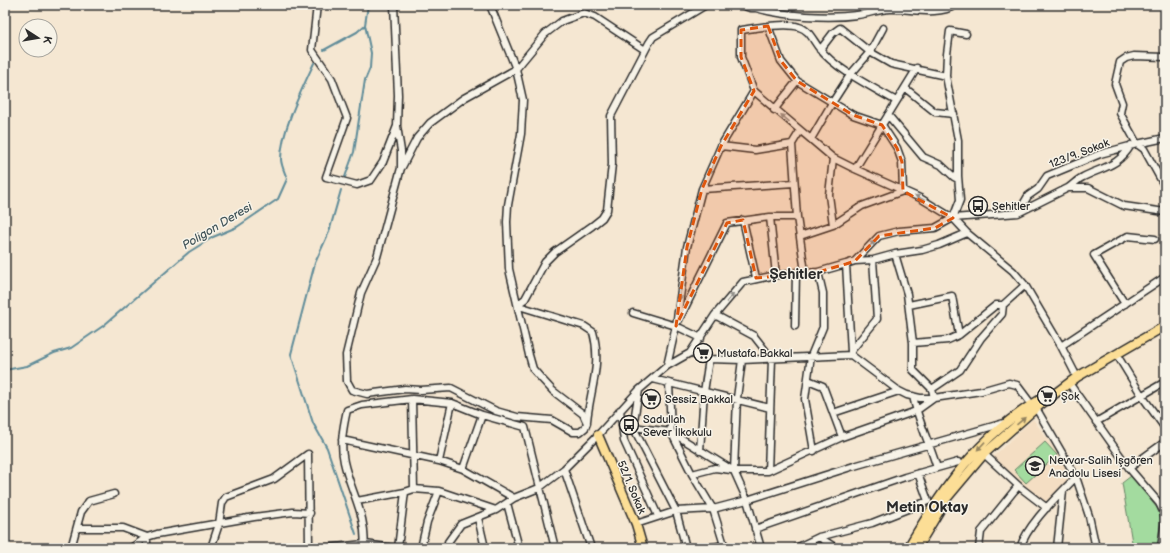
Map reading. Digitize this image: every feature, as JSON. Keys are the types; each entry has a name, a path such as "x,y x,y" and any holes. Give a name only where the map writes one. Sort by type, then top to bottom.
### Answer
{"main road":[{"path":"908,548 939,495 981,445 1005,423 1034,406 1077,377 1165,326"},
{"path":"917,548 947,498 984,454 1034,406"},
{"name":"52/1. Sokak","path":"598,435 636,524 643,548"}],"street":[{"path":"317,5 312,50 332,79 347,118 326,177 357,184 371,180 383,162 397,126"},
{"path":"394,5 398,95 397,126 401,151 401,168"},
{"path":"490,5 516,69 523,100 521,134 508,205 507,222 510,268 533,369 553,391 583,414 587,423"},
{"path":"519,305 525,299 545,262 555,252 597,222 607,210 612,164 611,116 653,37 706,5"},
{"path":"742,5 750,8 758,7 790,14 847,16 892,8 910,11 948,10 956,5"},
{"path":"519,305 584,326 593,332 598,347 597,360 587,423 585,428 580,432 573,432 552,420 517,417 496,411 451,388 421,390 405,389 367,394 352,390 347,381 345,370 349,335 362,294 377,257 401,168 417,138 430,123 464,98 516,69 545,34 562,21 579,14 584,13 595,17 645,50"},
{"path":"768,26 781,61 797,81 853,115 882,125 897,148 902,162 903,191"},
{"path":"896,101 850,75 820,50 807,31 799,26 768,26 741,30 742,58 754,91 774,110 833,158 920,198 953,218 967,233 1013,271 1025,285 1061,346 1077,377"},
{"path":"820,50 833,33 840,28 870,52 891,64 917,68 946,76"},
{"path":"811,139 850,75 870,52 883,28"},
{"path":"953,218 960,200 958,179 958,140 946,76 947,54 950,31 966,34"},
{"path":"1165,57 1134,56 1126,58 1120,62 1115,84 1122,103 1120,113 1134,144 1144,149 1165,187"},
{"path":"855,169 917,68"},
{"path":"774,110 797,81"},
{"path":"905,88 935,112 954,114"},
{"path":"667,366 676,326 687,246 702,189 721,146 754,91"},
{"path":"888,115 923,157 941,165 954,178 958,179"},
{"path":"800,131 792,144 797,217 805,272"},
{"name":"123/9. Sokak","path":"1018,213 1028,196 1038,189 1047,176 1100,154 1134,144 1147,143 1165,138"},
{"path":"721,146 755,150 792,144"},
{"path":"855,261 879,236 899,231 935,228 953,218 1018,213 1068,188 1082,177 1104,169 1125,156 1134,144"},
{"path":"389,147 401,151"},
{"path":"833,158 829,196 833,225"},
{"path":"702,189 794,183"},
{"path":"1068,188 1088,188 1124,206 1165,212"},
{"path":"800,236 833,225 862,206 903,191"},
{"path":"676,326 727,223 770,217 797,217"},
{"path":"770,217 776,275"},
{"path":"743,220 756,278"},
{"path":"450,548 448,542 461,524 496,510 514,498 539,488 564,468 598,435 639,390 667,366 690,353 715,315 743,282 756,278 796,272 818,272 855,261 873,260 895,254 922,250 939,245 967,233"},
{"path":"1125,304 1094,255 1128,236 1155,239"},
{"path":"895,254 909,305 913,343 913,370 932,389 934,398"},
{"path":"851,353 878,319 873,260"},
{"path":"846,264 851,353"},
{"path":"795,326 796,272"},
{"path":"814,451 805,399 811,356 823,327 823,292 818,272"},
{"path":"1061,346 1165,277"},
{"path":"932,389 960,370 981,338 1002,314 1003,306 1025,285"},
{"path":"909,305 952,296 959,335"},
{"path":"913,343 948,340 959,335 996,305 1003,306"},
{"path":"633,313 676,326 701,338"},
{"path":"715,315 754,336 772,359 768,471"},
{"path":"690,353 709,359 742,360 851,353 899,391 913,396 934,398 981,391 1009,383 1017,385 1034,406 1076,477 1089,516 1096,548"},
{"path":"1117,355 1142,396 1165,428"},
{"path":"700,451 704,392 709,359"},
{"path":"742,360 737,398 734,471 747,500 761,548"},
{"path":"653,379 704,392 737,398 770,408"},
{"path":"808,380 823,386 842,437"},
{"path":"1096,422 1165,382"},
{"path":"669,383 672,432 692,474 713,508 725,546 708,548"},
{"path":"1069,383 1130,468 1159,504 1164,513 1165,520 1162,548"},
{"path":"639,390 633,427 676,511 686,548"},
{"path":"833,413 899,391"},
{"path":"913,396 916,411 930,444 937,468"},
{"path":"692,474 715,468 734,471 768,471 842,437 916,411 934,398"},
{"path":"412,399 414,489"},
{"path":"365,546 357,501 344,462 342,440 347,410 362,405 412,399 452,403 482,415 525,427 555,548"},
{"path":"439,461 452,403"},
{"path":"620,410 624,442 658,516"},
{"path":"463,469 482,415"},
{"path":"636,524 676,511 713,508 747,500 930,444 1005,423"},
{"path":"633,427 672,432 734,471"},
{"path":"342,440 414,455 463,469 514,498"},
{"path":"1130,468 1165,442"},
{"path":"211,548 219,524 222,503 228,494 274,479 308,454 310,513 309,548"},
{"path":"984,454 1018,486 1047,508"},
{"path":"755,530 918,473 958,462"},
{"path":"564,468 591,548"},
{"path":"799,547 819,538 872,522 928,501 918,473"},
{"path":"1020,548 1022,540 1047,508 1076,477"},
{"path":"979,548 981,532 1018,486"},
{"path":"357,501 414,489 439,491 496,510"},
{"path":"421,548 427,522 439,491"},
{"path":"1057,548 1063,491"},
{"path":"398,548 405,492"},
{"path":"71,548 78,528 81,512 89,501 114,494"},
{"path":"507,503 519,548"},
{"path":"131,548 148,537 293,512 310,513"},
{"path":"478,518 485,548"},
{"path":"78,528 123,528 148,537"},
{"path":"147,548 148,537"},
{"path":"819,538 836,548"},
{"path":"327,548 365,546 394,548"}],"highlighted area":[{"path":"768,26 781,61 797,81 853,115 882,125 897,148 902,162 903,191 953,218 935,228 879,236 855,261 846,264 818,272 756,278 743,220 727,223 676,326 687,247 702,189 721,146 754,91 741,57 741,30"}],"shaded area":[{"name":"Nevvar-Salih İşgören Anadolu Lisesi","path":"1033,419 1073,476 1045,504 993,457"}],"green space":[{"path":"1045,442 1057,455 1026,483 1014,470"},
{"path":"1131,476 1157,508 1162,521 1159,548 1133,548 1122,483"}],"waterway":[{"name":"Poligon Deresi","path":"324,50 357,32 365,25 368,5"},
{"path":"345,177 354,152 365,80 370,68 371,53 365,25"},
{"name":"Poligon Deresi","path":"5,370 27,366 54,353 71,348 103,326 189,252 213,237 237,227 278,199 287,179 281,159 284,136 293,110 314,63"},
{"path":"341,190 329,232 315,263 291,354 313,423 327,448 356,534"}],"place":[{"name":"Şehitler","path":"978,206"},
{"name":"Mustafa Bakkal","path":"703,353"},
{"name":"Şok","path":"1047,396"},
{"name":"Sessiz Bakkal","path":"651,399"},
{"name":"Sadullah Sever İlkokulu","path":"629,425"},
{"name":"Nevvar-Salih İşgören Anadolu Lisesi","path":"1035,466"}],"district":[{"name":"Şehitler","path":"796,274"},
{"name":"Metin Oktay","path":"927,507"}]}
